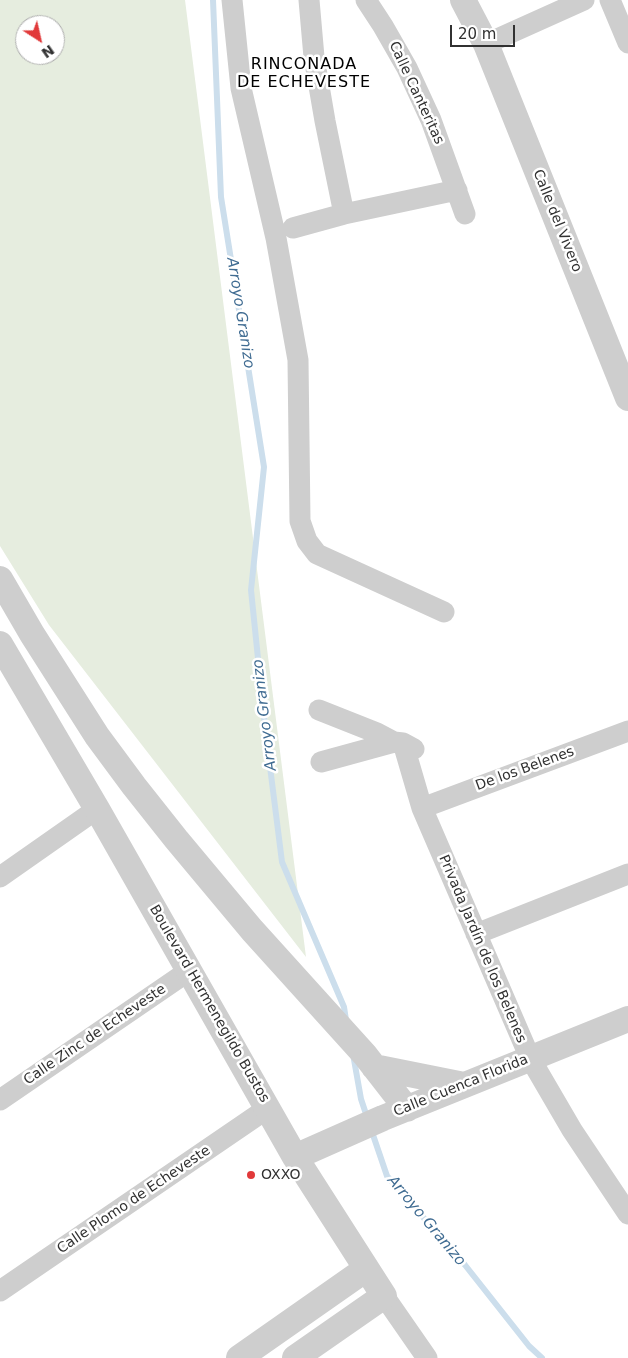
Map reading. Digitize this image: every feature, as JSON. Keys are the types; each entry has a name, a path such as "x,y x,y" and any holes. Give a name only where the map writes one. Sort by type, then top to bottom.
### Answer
{"street":[{"path":"232,0 241,88 276,238 298,360 300,521 307,541 318,554 444,612"},
{"path":"310,0 314,57 344,214"},
{"name":"Calle Canteritas","path":"366,0 407,68 431,120 465,214"},
{"name":"Calle del Vivero","path":"463,0 486,44 628,398"},
{"path":"486,44 584,0"},
{"path":"610,0 628,44"},
{"path":"293,228 344,214 457,190"},
{"path":"0,579 32,634 97,736 158,816 252,930 369,1061 395,1113"},
{"name":"Boulevard Hermenegildo Bustos","path":"2,650 97,809 295,1157 366,1269 427,1358"},
{"path":"319,710 398,742"},
{"name":"De los Belenes","path":"428,806 628,731"},
{"path":"321,762 398,742"},
{"name":"Privada Jardín de los Belenes","path":"398,742 428,806 476,934 530,1058 572,1130 628,1214"},
{"path":"0,877 97,809"},
{"path":"476,934 628,874"},
{"name":"Calle Zinc de Echeveste","path":"0,1100 190,970"},
{"name":"Calle Cuenca Florida","path":"295,1157 395,1113 628,1019"},
{"path":"369,1061 464,1085"},
{"name":"Calle Plomo de Echeveste","path":"0,1291 268,1108"},
{"path":"239,1358 366,1269"},
{"path":"295,1358 384,1296"}],"shaded area":[{"path":"0,0 185,0 306,957 49,625 0,546"}],"waterway":[{"name":"Arroyo Granizo","path":"213,0 221,197 264,467 251,590 265,727 282,862 344,1007 346,1020"},
{"name":"Arroyo Granizo","path":"353,1054 361,1099 368,1120"},
{"name":"Arroyo Granizo","path":"371,1129 387,1176 465,1265 529,1346 542,1358"}],"place":[{"name":"OXXO","path":"251,1175"}],"district":[{"name":"RINCONADA DE ECHEVESTE","path":"304,74"}]}
